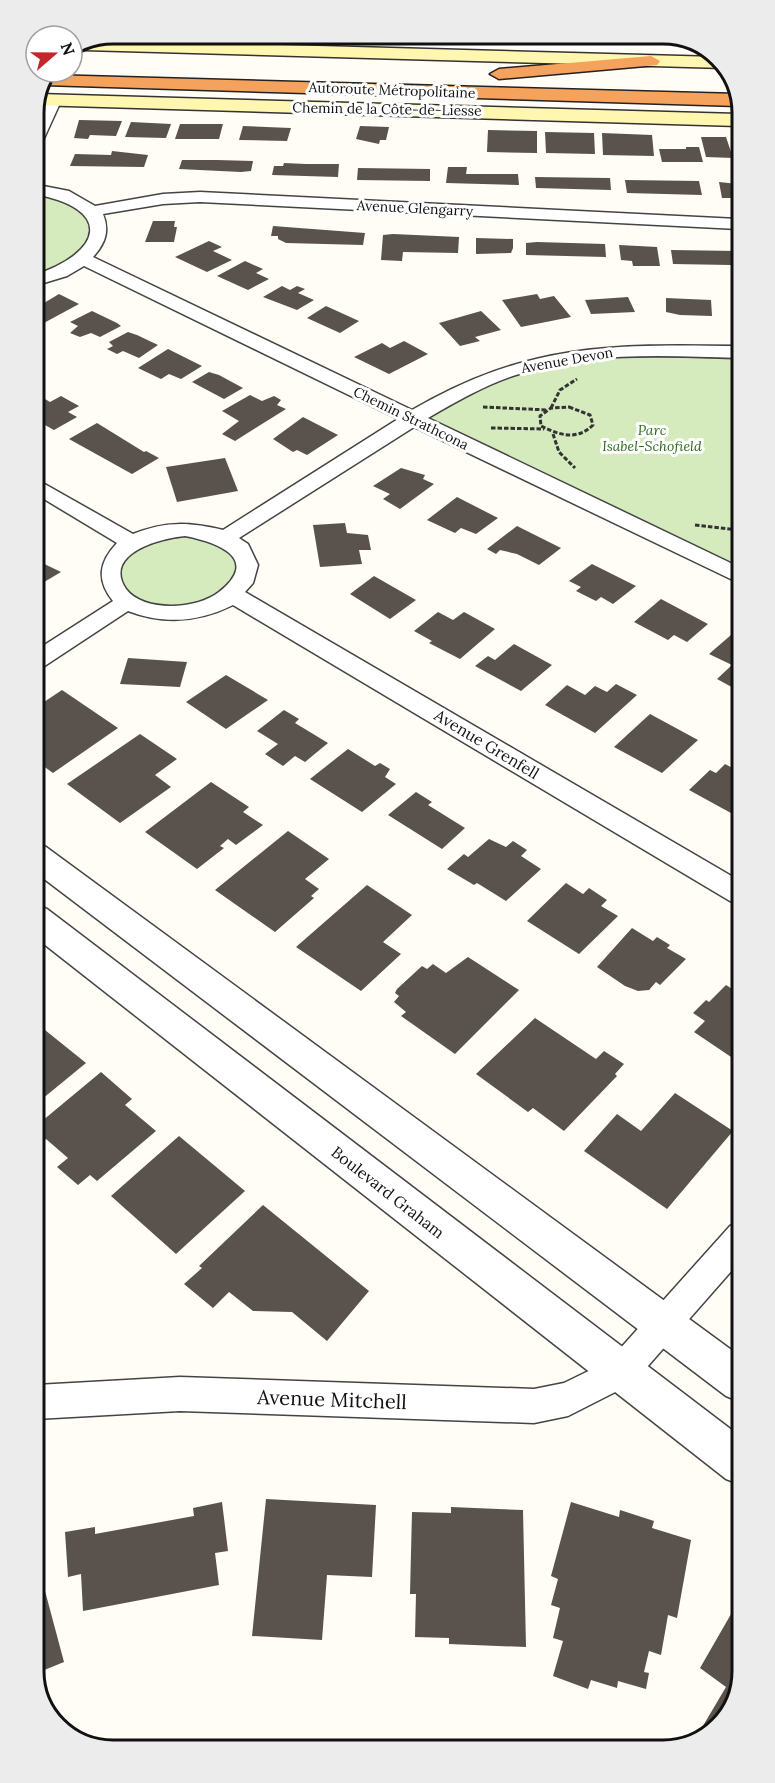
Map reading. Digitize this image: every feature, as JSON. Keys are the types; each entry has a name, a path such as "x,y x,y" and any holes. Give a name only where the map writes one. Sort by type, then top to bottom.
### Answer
{"highway":[{"path":"467,77 593,68 651,61"},
{"name":"Autoroute Métropolitaine","path":"84,65 725,84"},
{"name":"Autoroute Métropolitaine","path":"84,81 730,100"}],"main road":[{"path":"282,44 710,63"},
{"name":"Chemin de la Côte-de-Liesse","path":"45,100 732,120"}],"street":[{"path":"44,191 63,195 93,211 100,222 100,237 94,249 63,271 44,278"},
{"name":"Avenue Glengarry","path":"93,211 163,199 200,197 732,224"},
{"name":"Chemin Strathcona","path":"82,259 732,573"},
{"name":"Avenue Devon","path":"225,538 411,419 474,385 513,369 556,359 641,350 732,352"},
{"path":"44,490 132,543"},
{"path":"185,529 213,532 225,538 243,553 248,564 247,576 233,595 210,608 179,614 152,612 127,602 113,586 111,576 116,559 132,543 150,534 185,529"},
{"name":"Avenue Grenfell","path":"233,595 732,889"},
{"path":"44,655 127,602"},
{"path":"44,862 732,1375"},
{"name":"Boulevard Graham","path":"44,925 732,1457"},
{"name":"Avenue Mitchell","path":"44,1402 180,1394 534,1406 568,1399 621,1372 665,1325 732,1247"}],"path":[{"path":"436,405 548,410 560,407 578,408 593,420 593,425 585,433 570,436 553,434 546,431 539,421 540,416 548,410"},
{"path":"553,434 567,462 583,474"},
{"path":"693,525 732,529"}],"green space":[{"path":"44,193 93,211 94,249 44,276"},
{"name":"Parc Isabel-Schofield","path":"732,352 732,573 411,419 436,405 556,359"},
{"path":"200,530 248,564 210,608 136,607 112,566 132,543"}],"building":[{"path":"79,120 122,121 116,136 90,135 88,139 74,138"},
{"path":"131,122 171,124 166,138 125,137"},
{"path":"180,124 223,124 219,139 175,139"},
{"path":"243,126 291,128 287,141 239,140"},
{"path":"360,126 389,127 386,140 380,140 379,144 356,139"},
{"path":"488,130 537,131 537,153 487,152"},
{"path":"545,132 594,133 595,154 546,153"},
{"path":"602,133 652,135 654,156 603,155"},
{"path":"701,137 726,137 732,158 706,157"},
{"path":"686,147 699,147 703,162 662,162 659,149 686,149"},
{"path":"112,151 148,155 144,167 70,166 75,154 111,155"},
{"path":"182,160 253,161 251,171 241,172 179,169"},
{"path":"284,163 339,164 338,177 272,175 274,166 283,166"},
{"path":"448,167 467,167 466,174 518,174 519,185 446,183"},
{"path":"358,168 430,169 430,181 357,180"},
{"path":"535,177 610,178 611,190 536,188"},
{"path":"625,180 699,181 702,195 627,193"},
{"path":"719,182 732,183 732,198 722,198"},
{"path":"153,221 175,221 174,227 177,227 174,242 145,242"},
{"path":"273,226 365,233 363,245 286,243 278,239 278,236 271,236"},
{"path":"383,235 459,237 458,253 403,252 402,261 381,260"},
{"path":"476,238 513,239 513,248 511,253 476,254"},
{"path":"209,241 222,247 213,251 232,260 207,272 175,257"},
{"path":"526,243 605,244 606,257 526,255"},
{"path":"619,245 657,247 660,266 633,266 632,261 621,260"},
{"path":"671,250 732,251 732,268 731,265 673,264"},
{"path":"245,261 263,269 256,273 269,279 248,290 217,276"},
{"path":"282,286 290,290 297,286 305,289 298,293 314,300 297,310 263,297"},
{"path":"59,294 79,304 44,323 44,303"},
{"path":"537,294 540,299 554,296 571,317 521,327 502,300"},
{"path":"628,297 635,312 591,314 585,300"},
{"path":"666,298 711,300 712,316 666,312"},
{"path":"326,306 359,321 340,333 307,318"},
{"path":"92,311 121,326 100,337 91,333 80,337 70,333 78,326 70,322"},
{"path":"481,311 501,330 475,337 480,341 460,346 439,323"},
{"path":"128,332 158,345 139,358 123,351 117,354 107,349 113,346 109,342"},
{"path":"404,341 428,354 389,374 354,357 382,343 390,348"},
{"path":"168,349 202,366 181,379 169,374 161,379 138,368"},
{"path":"209,372 243,388 224,399 192,382"},
{"path":"250,395 262,401 274,396 281,400 277,405 286,409 235,441 222,434 239,421 222,411"},
{"path":"61,396 79,406 68,412 77,417 54,430 44,424 44,398 50,402"},
{"path":"303,417 338,435 307,455 297,450 293,452 273,439"},
{"path":"97,423 144,452 159,458 132,474 69,439"},
{"path":"225,458 238,491 177,502 166,467"},
{"path":"401,468 425,475 423,479 434,484 400,509 383,499 390,494 373,486"},
{"path":"457,497 498,518 476,534 461,528 455,533 427,520"},
{"path":"345,523 347,533 368,535 371,550 359,550 362,564 320,567 313,525"},
{"path":"517,526 561,548 539,565 517,554 500,550 496,554 487,549"},
{"path":"44,564 61,572 44,582"},
{"path":"592,564 636,586 613,604 601,597 596,601 576,591 581,587 569,581"},
{"path":"374,576 416,600 390,619 350,594"},
{"path":"661,599 708,624 687,642 674,635 668,640 634,622"},
{"path":"438,612 453,620 464,612 495,629 460,659 429,643 432,641 414,631"},
{"path":"731,635 732,636 732,665 709,654"},
{"path":"514,644 552,665 521,691 475,666 488,656 495,660"},
{"path":"128,658 187,662 180,687 120,684"},
{"path":"732,665 732,687 717,679"},
{"path":"226,675 268,700 226,729 186,702"},
{"path":"616,684 637,695 595,733 545,705 567,685 585,695 595,686 607,692"},
{"path":"62,690 118,728 53,773 44,766 44,702"},
{"path":"284,710 299,719 295,723 328,743 305,762 295,756 283,766 265,754 278,744 257,731"},
{"path":"650,714 698,740 662,773 614,747"},
{"path":"140,734 177,759 155,775 171,787 120,823 67,784"},
{"path":"348,749 375,766 380,763 390,769 385,777 396,784 362,812 310,779"},
{"path":"725,764 732,768 732,814 689,790 710,770 716,773"},
{"path":"211,782 249,807 243,812 263,825 236,845 228,839 220,846 224,848 197,869 145,832"},
{"path":"416,792 432,802 428,805 465,828 442,849 388,815"},
{"path":"288,831 329,859 305,879 319,889 311,896 314,898 275,932 215,890"},
{"path":"489,839 506,847 513,841 527,850 521,856 541,869 506,901 477,883 474,885 447,869 464,854 468,857"},
{"path":"566,883 583,894 589,888 607,900 601,906 618,916 579,954 527,921"},
{"path":"367,885 412,915 383,942 401,954 361,991 296,947"},
{"path":"632,928 653,941 657,937 670,945 667,948 686,959 660,985 656,982 649,990 638,991 625,986 597,967"},
{"path":"468,957 519,990 455,1054 401,1016 406,1012 394,1002 399,996 395,993 422,966 427,969 433,964 446,973"},
{"path":"726,985 732,989 732,1058 694,1032 705,1021 693,1013 706,1000 709,1002"},
{"path":"535,1018 596,1059 604,1051 624,1064 615,1074 617,1076 564,1131 533,1108 528,1112 476,1074"},
{"path":"44,1029 86,1063 44,1097"},
{"path":"101,1072 132,1099 125,1105 156,1131 97,1181 90,1175 78,1185 57,1167 68,1158 46,1139 44,1140 44,1119"},
{"path":"675,1093 732,1132 667,1209 584,1151 617,1114 641,1131"},
{"path":"179,1136 245,1191 176,1254 111,1196"},
{"path":"263,1205 369,1291 327,1341 292,1312 253,1311 229,1292 213,1308 184,1284 202,1268 199,1266"},
{"path":"266,1499 376,1505 372,1577 327,1575 322,1640 252,1636"},
{"path":"222,1502 228,1551 215,1553 219,1585 83,1611 81,1574 68,1577 65,1532 95,1527 95,1534 194,1516 193,1508"},
{"path":"571,1502 619,1517 620,1510 654,1521 652,1528 691,1540 677,1618 668,1615 661,1655 649,1651 644,1672 649,1673 646,1689 618,1681 617,1688 591,1680 588,1689 553,1676 563,1641 553,1638 560,1608 551,1605 558,1579 551,1576"},
{"path":"451,1507 523,1510 526,1647 449,1644 449,1638 415,1637 416,1594 410,1594 412,1512 451,1513"},
{"path":"44,1587 64,1662 44,1670"},
{"path":"732,1612 732,1671 728,1693 717,1713 703,1727 726,1687 700,1668"}]}
